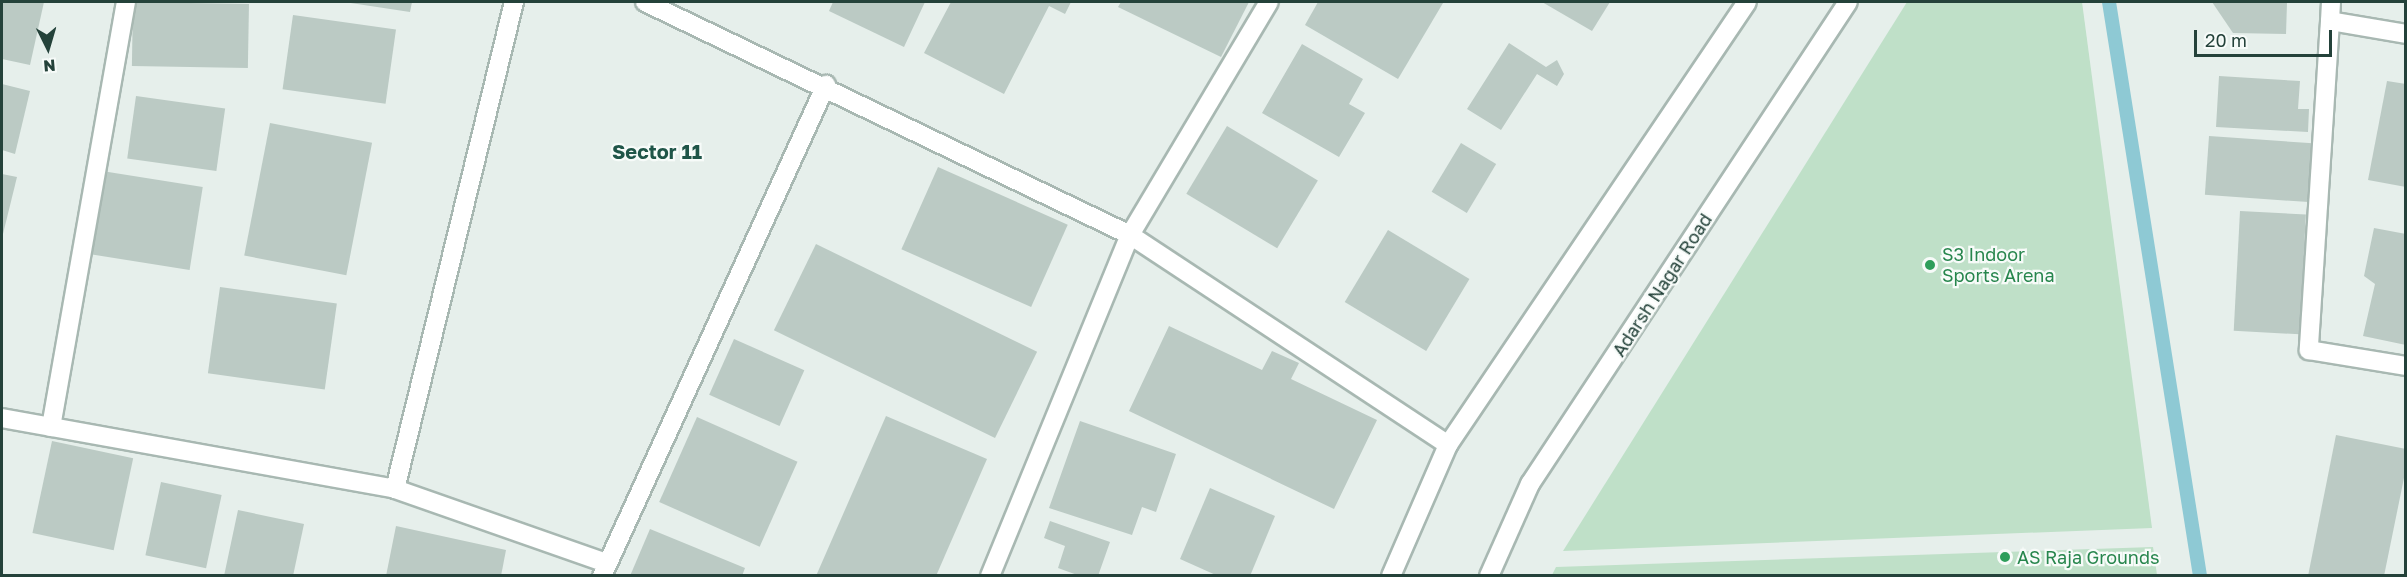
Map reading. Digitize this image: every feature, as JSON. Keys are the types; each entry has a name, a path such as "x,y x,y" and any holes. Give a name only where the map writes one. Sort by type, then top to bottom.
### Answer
{"street":[{"path":"51,427 126,2"},
{"path":"395,489 514,2"},
{"path":"645,2 826,85 1130,235 1448,445"},
{"path":"990,576 1130,235 1269,2"},
{"path":"1391,576 1448,445 1747,2"},
{"name":"Adarsh Nagar Road","path":"1489,576 1530,484 1848,2"},
{"path":"2331,2 2309,350 2406,366"},
{"path":"2330,21 2406,34"},
{"path":"2,418 395,489 604,569 826,85"}],"green space":[{"name":"S3 Indoor Sports Arena","path":"1907,2 2082,2 2152,528 1563,551"},
{"name":"AS Raja Grounds","path":"2153,547 2157,575 1552,575 1556,567"}],"building":[{"path":"2,2 44,2 30,65 2,59"},
{"path":"133,2 249,4 248,68 132,66"},
{"path":"344,2 412,2 410,12"},
{"path":"833,2 925,2 904,47 829,11"},
{"path":"951,2 1071,2 1065,14 1049,6 1004,94 924,53"},
{"path":"1121,2 1249,2 1221,57 1118,7"},
{"path":"1318,2 1443,3 1398,79 1305,25"},
{"path":"1542,2 1610,2 1592,31"},
{"path":"2212,2 2287,2 2286,34 2233,33"},
{"path":"293,15 396,29 386,104 283,89"},
{"path":"1509,43 1546,67 1557,60 1564,74 1557,86 1537,74 1501,130 1467,109"},
{"path":"1302,44 1363,79 1349,104 1365,113 1339,157 1262,113"},
{"path":"2219,76 2300,81 2298,109 2309,109 2308,132 2216,127"},
{"path":"2387,81 2406,84 2406,187 2368,180"},
{"path":"2,84 30,91 15,154 2,150"},
{"path":"136,96 225,109 216,171 127,158"},
{"path":"270,123 372,143 346,275 244,256"},
{"path":"1227,126 1318,181 1277,248 1186,194"},
{"path":"2209,136 2313,143 2309,202 2205,195"},
{"path":"1461,143 1496,164 1467,213 1432,192"},
{"path":"938,167 1068,225 1031,307 901,249"},
{"path":"102,171 203,187 190,270 89,254"},
{"path":"2,174 17,177 2,238"},
{"path":"2240,211 2306,214 2300,334 2234,331"},
{"path":"2374,228 2406,234 2406,345 2363,336 2375,284 2364,276"},
{"path":"1388,230 1469,279 1426,351 1345,302"},
{"path":"816,244 1037,352 995,438 774,330"},
{"path":"220,287 337,303 325,390 208,373"},
{"path":"1169,326 1262,370 1272,351 1299,363 1291,379 1377,420 1334,509 1129,411"},
{"path":"734,339 804,370 780,426 709,395"},
{"path":"886,416 987,459 936,576 816,576"},
{"path":"697,417 797,462 760,547 659,502"},
{"path":"1080,421 1176,454 1156,512 1142,507 1132,535 1049,508"},
{"path":"2336,435 2406,449 2406,468 2384,576 2308,576"},
{"path":"52,441 133,458 114,550 32,533"},
{"path":"161,482 222,495 206,568 145,555"},
{"path":"1210,488 1275,516 1250,576 1218,576 1180,559"},
{"path":"238,510 304,524 293,576 224,576"},
{"path":"1050,521 1110,542 1098,576 1080,576 1058,568 1065,546 1044,538"},
{"path":"396,526 506,550 501,576 386,576"},
{"path":"650,529 745,568 742,576 630,576"}],"waterway":[{"path":"2109,2 2200,576"}],"place":[{"name":"S3 Indoor Sports Arena","path":"1930,265"},
{"name":"AS Raja Grounds","path":"2005,557"}],"district":[{"name":"Sector 11","path":"657,151"}]}
